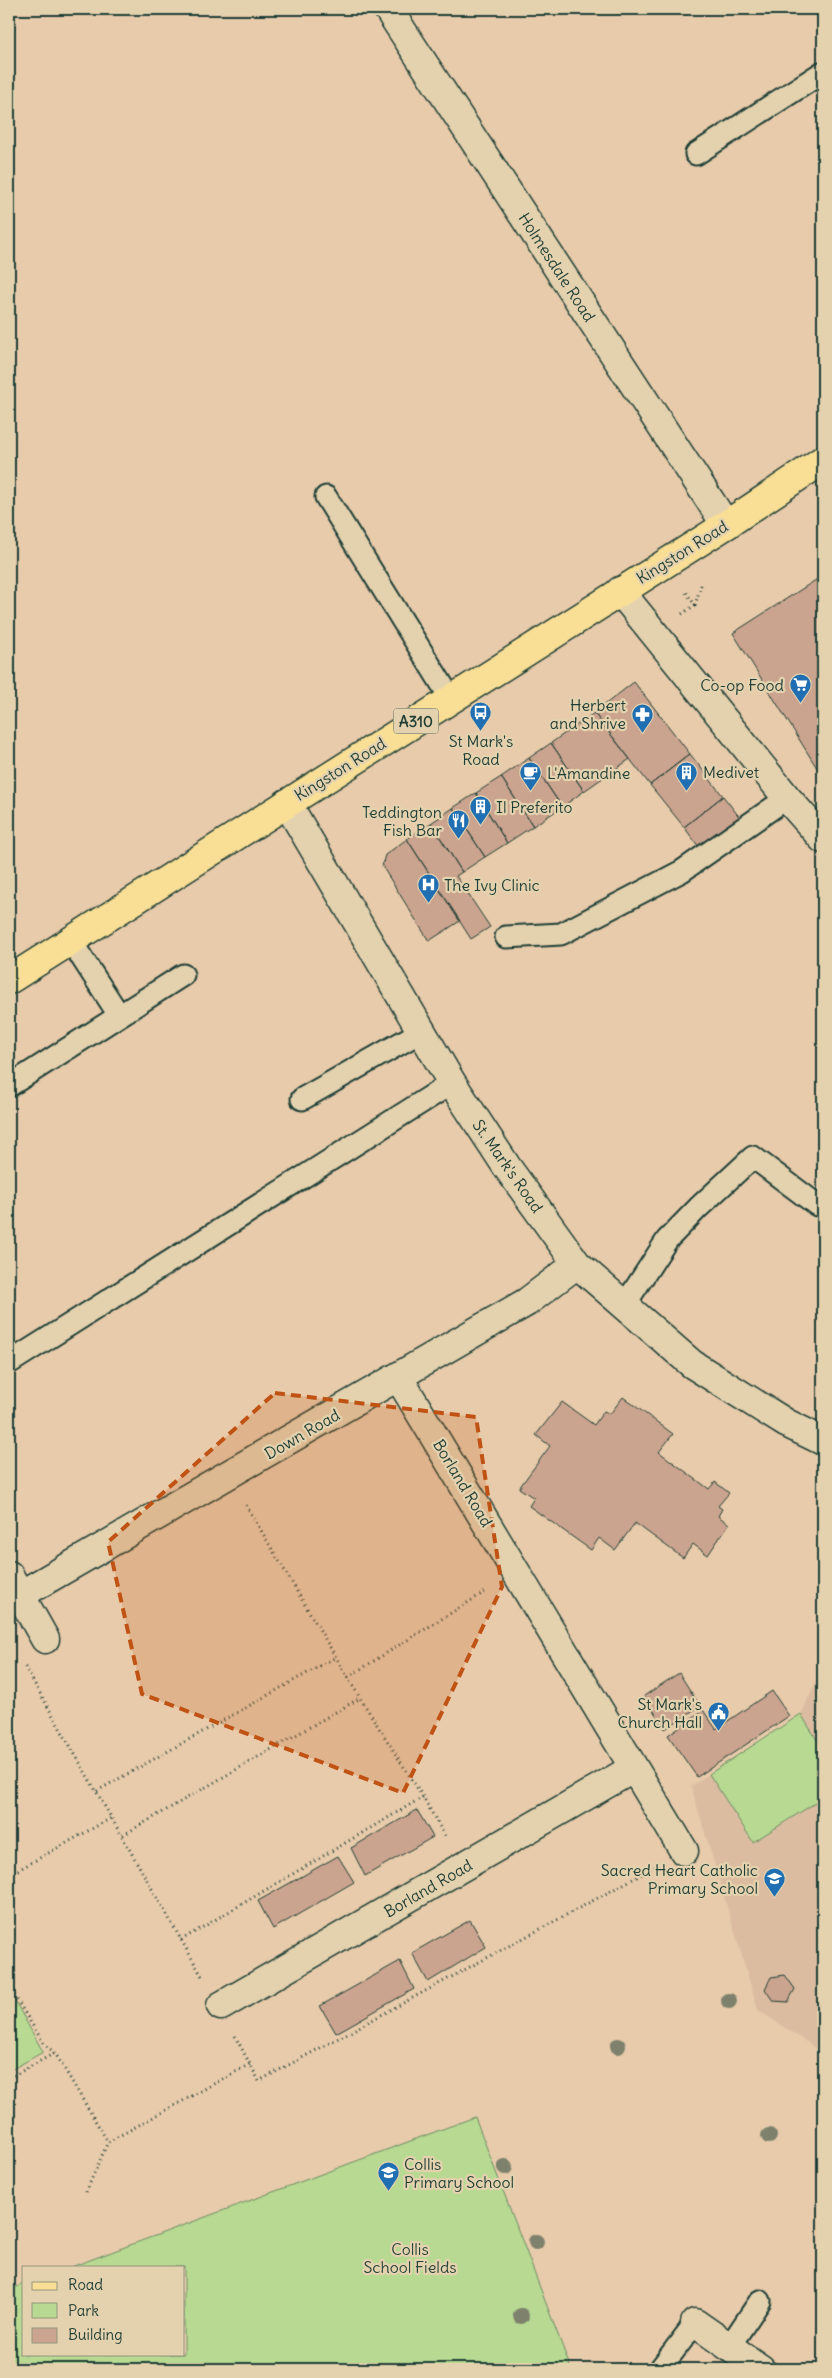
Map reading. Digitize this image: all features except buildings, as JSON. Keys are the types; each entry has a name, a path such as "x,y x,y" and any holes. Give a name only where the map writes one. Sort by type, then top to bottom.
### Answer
{"main road":[{"name":"Kingston Road","path":"12,972 71,942 726,525 823,460"}],"street":[{"name":"Holmesdale Road","path":"388,9 726,525"},
{"path":"620,591 787,798 823,839"},
{"name":"St. Mark's Road","path":"287,803 452,1083 507,1166 577,1264 692,1364 786,1423 823,1441"},
{"name":"Down Road","path":"44,1639 15,1585 230,1476 527,1302 577,1264"},
{"name":"Borland Road","path":"399,1378 684,1851"},
{"name":"Borland Road","path":"221,2006 634,1768"},
{"path":"695,2323 761,2369"}],"lane":[{"path":"696,154 823,72"},
{"path":"326,497 451,699"},
{"path":"506,937 561,934 682,871 787,798"},
{"path":"71,942 120,1015"},
{"path":"9,1086 182,975"},
{"path":"302,1099 422,1031"},
{"path":"9,1363 452,1083"},
{"path":"624,1306 667,1240 699,1207 753,1157 817,1206"},
{"path":"729,2347 760,2301"},
{"path":"660,2369 695,2323"}],"path":[{"path":"230,1476 360,1698 423,1797 463,1867"},
{"path":"348,1676 516,1572"},
{"path":"44,1639 18,1655 113,1817 180,1940 221,2006 259,2081 684,1851"},
{"path":"97,1791 336,1657"},
{"path":"123,1835 360,1698"},
{"path":"180,1940 423,1797"},
{"path":"9,1875 113,1817"},
{"path":"9,1987 44,2044 55,2054 108,2142"},
{"path":"9,1998 15,1998"},
{"path":"9,2078 55,2054"},
{"path":"86,2192 108,2142 250,2064"}],"highlighted area":[{"path":"275,1393 476,1417 502,1587 403,1793 142,1694 108,1542"}],"shaded area":[{"name":"Sacred Heart Catholic Primary School","path":"823,1667 823,2053 758,2010 691,1786 801,1714"}],"green space":[{"path":"801,1714 823,1750 823,1798 753,1842 709,1774"},
{"path":"9,1990 43,2052 9,2071"},
{"name":"Collis School Fields","path":"475,2117 571,2369 9,2369 9,2290 22,2285 22,2356 185,2356 185,2266 74,2266"}],"place":[{"name":"Co-op Food","path":"800,704"},
{"name":"St Mark's Road","path":"481,731"},
{"name":"Herbert and Shrive","path":"642,733"},
{"name":"Medivet","path":"687,791"},
{"name":"L'Amandine","path":"531,792"},
{"name":"Il Preferito","path":"480,826"},
{"name":"Teddington Fish Bar","path":"458,840"},
{"name":"The Ivy Clinic","path":"428,904"},
{"name":"St Mark's Church Hall","path":"718,1732"},
{"name":"Sacred Heart Catholic Primary School","path":"774,1898"},
{"name":"Collis Primary School","path":"388,2192"}]}
